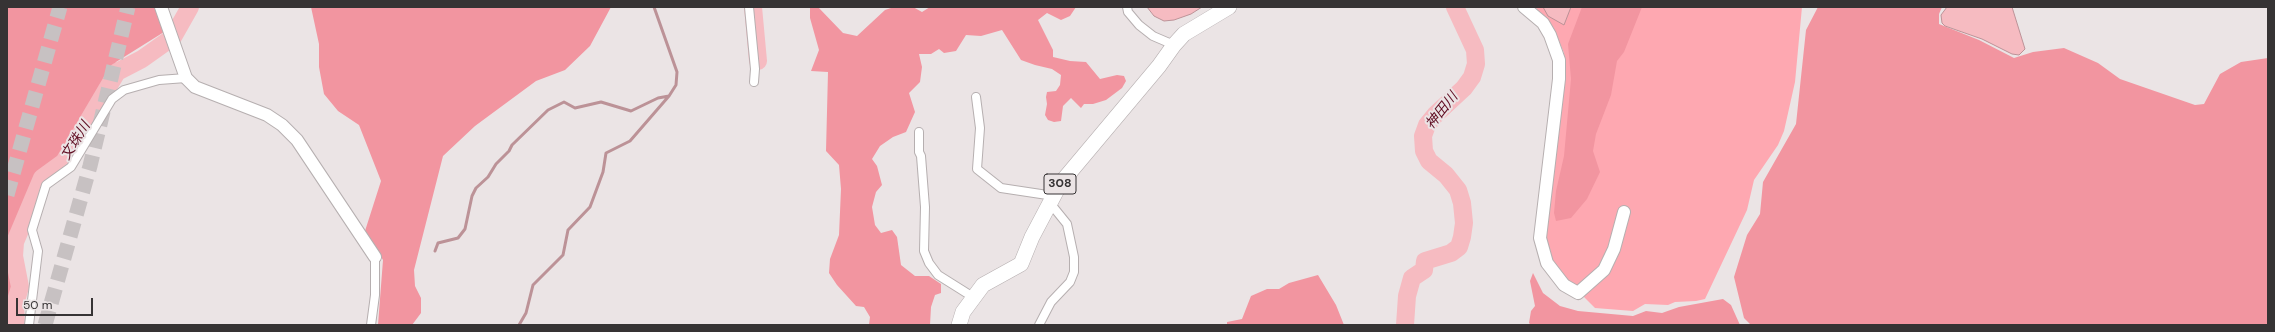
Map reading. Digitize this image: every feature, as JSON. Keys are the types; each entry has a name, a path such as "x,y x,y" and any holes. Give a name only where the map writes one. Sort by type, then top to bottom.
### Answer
{"highway":[{"name":"308","path":"959,325 963,312 973,297 990,280 1021,264 1025,250 1060,184 1160,66 1174,45 1184,34 1230,7"}],"street":[{"path":"161,7 186,78 195,87 267,114 297,140 374,257 375,295 371,325"},
{"path":"749,7 755,65 754,82"},
{"path":"1127,7 1128,12 1139,25 1153,36 1174,45"},
{"path":"1524,7 1543,23 1550,35 1559,60 1560,79 1540,238 1547,263 1564,285 1578,293 1604,270 1614,249 1624,212"},
{"path":"29,325 38,251 32,230 46,185 71,167 112,99 118,94 124,90 159,80 186,78"},
{"path":"976,97 980,128 977,169 1001,188 1052,199 1067,224 1074,257 1074,272 1070,282 1051,302 1039,325"},
{"path":"920,132 919,152 921,156 925,206 924,251 928,263 938,275 973,297"}],"shaded area":[{"path":"7,7 155,7 164,32 116,62 81,125 59,159 38,176 11,240 10,257 18,287 12,302 13,325 7,325"},
{"path":"311,7 611,7 590,46 565,70 536,81 475,126 443,156 414,270 415,286 421,298 421,313 412,325 378,325 383,260 365,231 381,181 359,125 338,111 324,94 319,67 319,44"},
{"path":"810,7 818,7 843,33 857,36 885,10 894,7 913,7 922,12 930,7 1076,7 1070,16 1061,20 1047,13 1038,20 1053,50 1053,57 1070,61 1086,62 1100,79 1117,75 1124,76 1126,81 1122,88 1106,100 1093,104 1084,104 1081,108 1071,98 1063,106 1061,121 1054,122 1048,120 1045,115 1047,104 1046,97 1047,92 1056,91 1060,85 1061,75 1052,69 1021,60 1002,30 981,36 966,35 956,51 944,53 939,49 931,54 919,54 922,67 920,82 909,93 915,112 906,132 893,137 880,146 872,159 877,166 882,185 876,192 872,207 875,225 881,233 892,230 897,237 901,265 915,276 929,276 941,284 941,293 935,295 931,307 930,325 869,325 870,317 864,307 856,306 837,285 829,273 830,259 839,235 841,189 839,165 826,151 828,72 811,71 819,50 810,18"},
{"path":"1147,7 1202,7 1191,14 1174,20 1164,21 1154,16"},
{"path":"1535,7 1802,7 1795,82 1784,131 1778,145 1754,180 1747,210 1705,299 1675,302 1668,305 1645,304 1633,311 1595,308 1571,284 1552,259 1546,242 1547,223 1565,79 1564,53 1553,27"},
{"path":"1543,7 1571,7 1564,25 1548,16"},
{"path":"1582,7 1642,7 1624,52 1617,61 1611,95 1596,134 1593,151 1600,172 1587,199 1571,218 1556,221 1554,213 1556,191 1564,156 1571,79 1568,44"},
{"path":"1818,7 1942,7 1939,14 1939,24 1979,40 2014,58 2033,52 2064,48 2098,63 2120,79 2195,105 2204,104 2220,74 2241,62 2268,58 2268,325 1751,325 1744,318 1734,277 1747,235 1760,214 1763,182 1796,124 1806,30"},
{"path":"1947,7 2012,7 2025,49 2019,55 2012,54 1982,39 1945,26 1942,23 1941,15"},
{"path":"1533,273 1543,293 1560,306 1578,311 1633,316 1646,311 1662,313 1679,307 1723,299 1731,305 1740,325 1531,325 1529,323 1531,311 1535,306 1530,281"},
{"path":"1318,275 1336,305 1344,325 1227,325 1227,322 1242,319 1251,296 1267,289 1279,289 1289,283"}],"waterway":[{"name":"文珠川","path":"16,325 15,304 20,287 14,256 15,242 42,178 64,162 117,72 142,59 173,37 190,7"},
{"path":"519,325 526,313 533,285 563,255 568,230 590,207 603,172 606,153 630,141 669,96 676,85 677,72 654,7"},
{"path":"753,7 758,61"},
{"name":"神田川","path":"1405,325 1407,296 1412,278 1424,270 1425,261 1451,253 1459,247 1462,237 1464,223 1462,203 1458,190 1446,175 1429,161 1424,151 1423,136 1427,125 1436,114 1464,88 1472,77 1476,64 1475,50 1455,7"},
{"path":"435,251 438,243 458,238 465,229 472,196 476,188 488,177 496,164 509,151 512,145 548,110 564,102 575,108 601,102 631,111 658,98 669,96"}],"tunnel":[{"path":"7,195 60,7"},
{"path":"45,325 90,166 128,7"}]}
